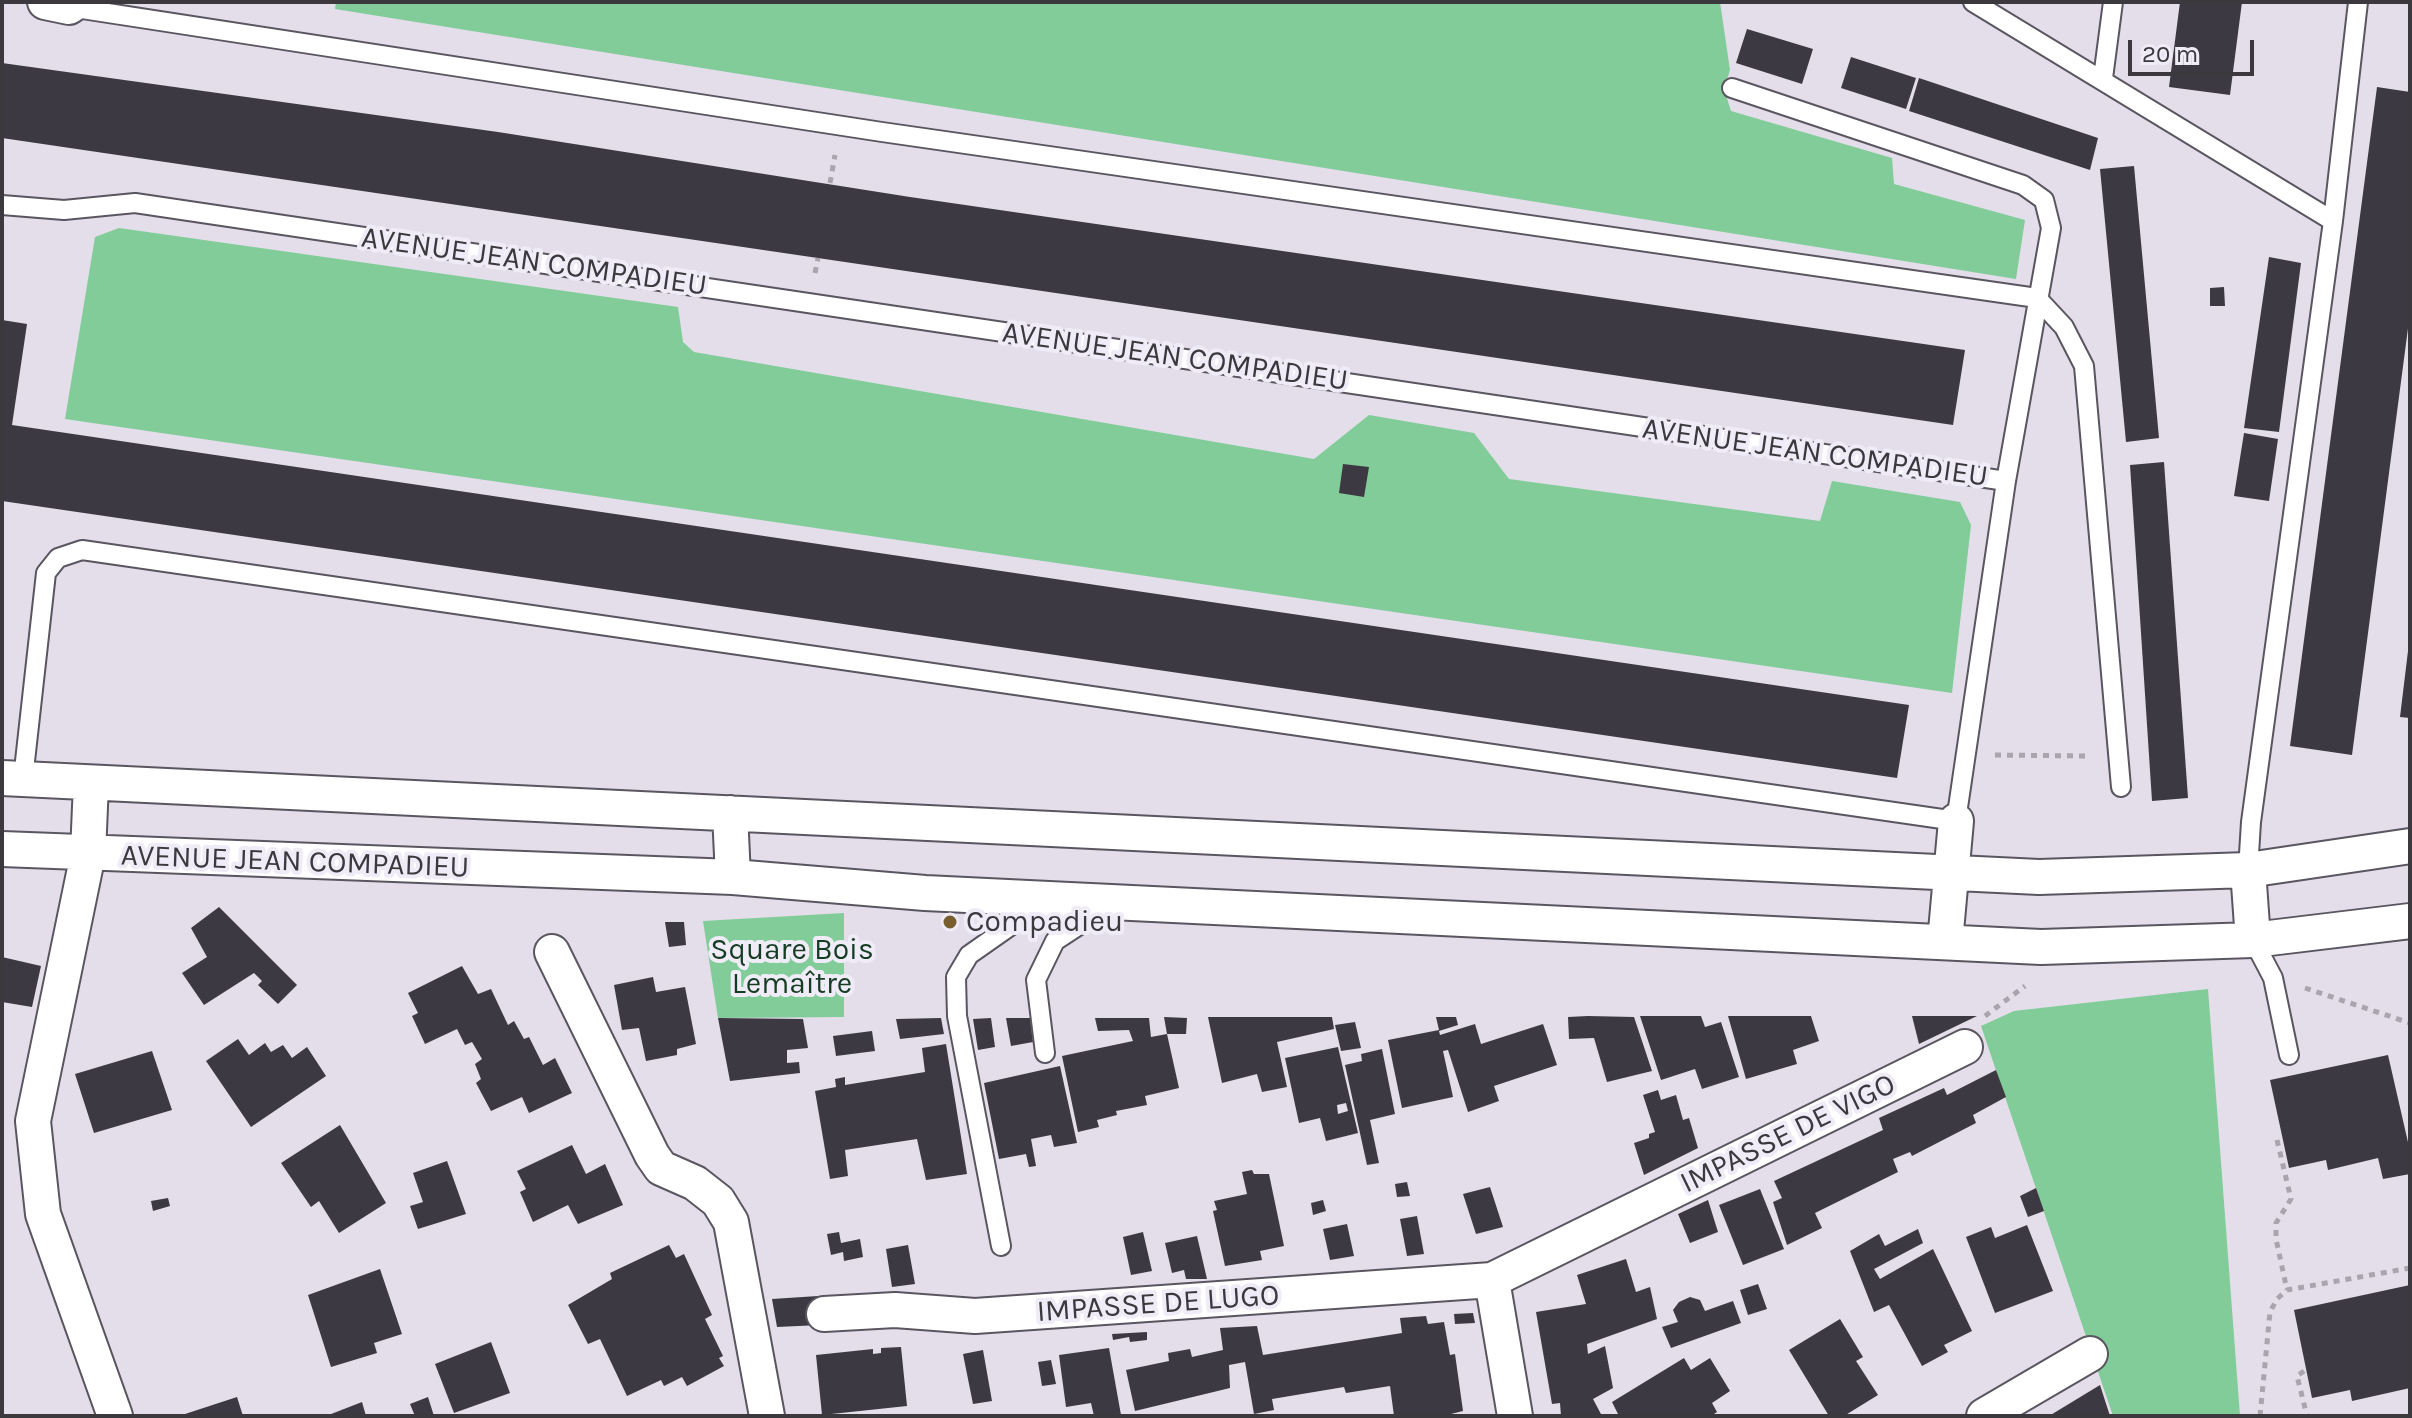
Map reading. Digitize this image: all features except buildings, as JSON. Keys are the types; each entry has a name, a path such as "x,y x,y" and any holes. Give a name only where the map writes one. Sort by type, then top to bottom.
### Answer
{"street":[{"path":"13,779 2039,877 2248,870 2410,846"},
{"path":"91,783 88,854 33,1121 43,1214 115,1416"},
{"path":"730,813 733,877"},
{"name":"AVENUE JEAN COMPADIEU","path":"1945,942 1956,821"},
{"name":"AVENUE JEAN COMPADIEU","path":"2,849 733,877 1048,899 2041,947 2253,940 2410,921"},
{"path":"2248,870 2253,940"},
{"path":"552,952 652,1155 661,1168 695,1183 718,1201 731,1222 767,1416"},
{"name":"IMPASSE DE VIGO","path":"1492,1280 1965,1047"},
{"path":"1492,1280 1515,1416"},
{"name":"IMPASSE DE LUGO","path":"824,1314 895,1310 975,1316 1492,1280"},
{"path":"1984,1416 2090,1354"}],"lane":[{"path":"1973,2 2103,78 2333,221"},
{"path":"2103,78 2113,2"},
{"path":"2248,870 2333,221 2358,2"},
{"path":"63,4 882,132 2037,298 2064,327 2084,366 2121,787"},
{"path":"1732,88 2023,185 2044,200 2051,228 2006,481"},
{"name":"AVENUE JEAN COMPADIEU","path":"2,205 64,210 135,203 2006,481 1956,821"},
{"path":"13,779 46,573 58,558 82,550 1956,821"},
{"path":"1001,1246 957,1016 956,977 969,955 1048,899"},
{"path":"1045,1053 1036,980 1055,941 1116,902"},
{"path":"2253,940 2273,978 2289,1055"}],"path":[{"path":"1966,755 2118,756"},
{"path":"1965,1047 1985,1016 2040,975 2041,947"},
{"path":"2273,978 2410,1023"},
{"path":"2277,1140 2291,1199 2276,1223 2276,1239 2287,1290"},
{"path":"2260,1416 2270,1312 2287,1290 2410,1268"},
{"path":"2304,1371 2297,1376 2307,1416"}],"green space":[{"path":"336,2 1720,2 1730,70 1724,89 1731,111 1892,158 1894,184 2025,220 2016,279 335,9"},
{"path":"119,228 678,307 683,342 694,352 1314,459 1369,415 1474,433 1509,479 1820,521 1832,481 1960,502 1971,525 1952,693 65,419 95,237"},
{"name":"Square Bois Lemaître","path":"844,913 844,1017 718,1018 703,921"},
{"path":"2208,989 2240,1416 2113,1416 1981,1026 2014,1011"}],"place":[{"name":"Compadieu","path":"950,922"}]}
